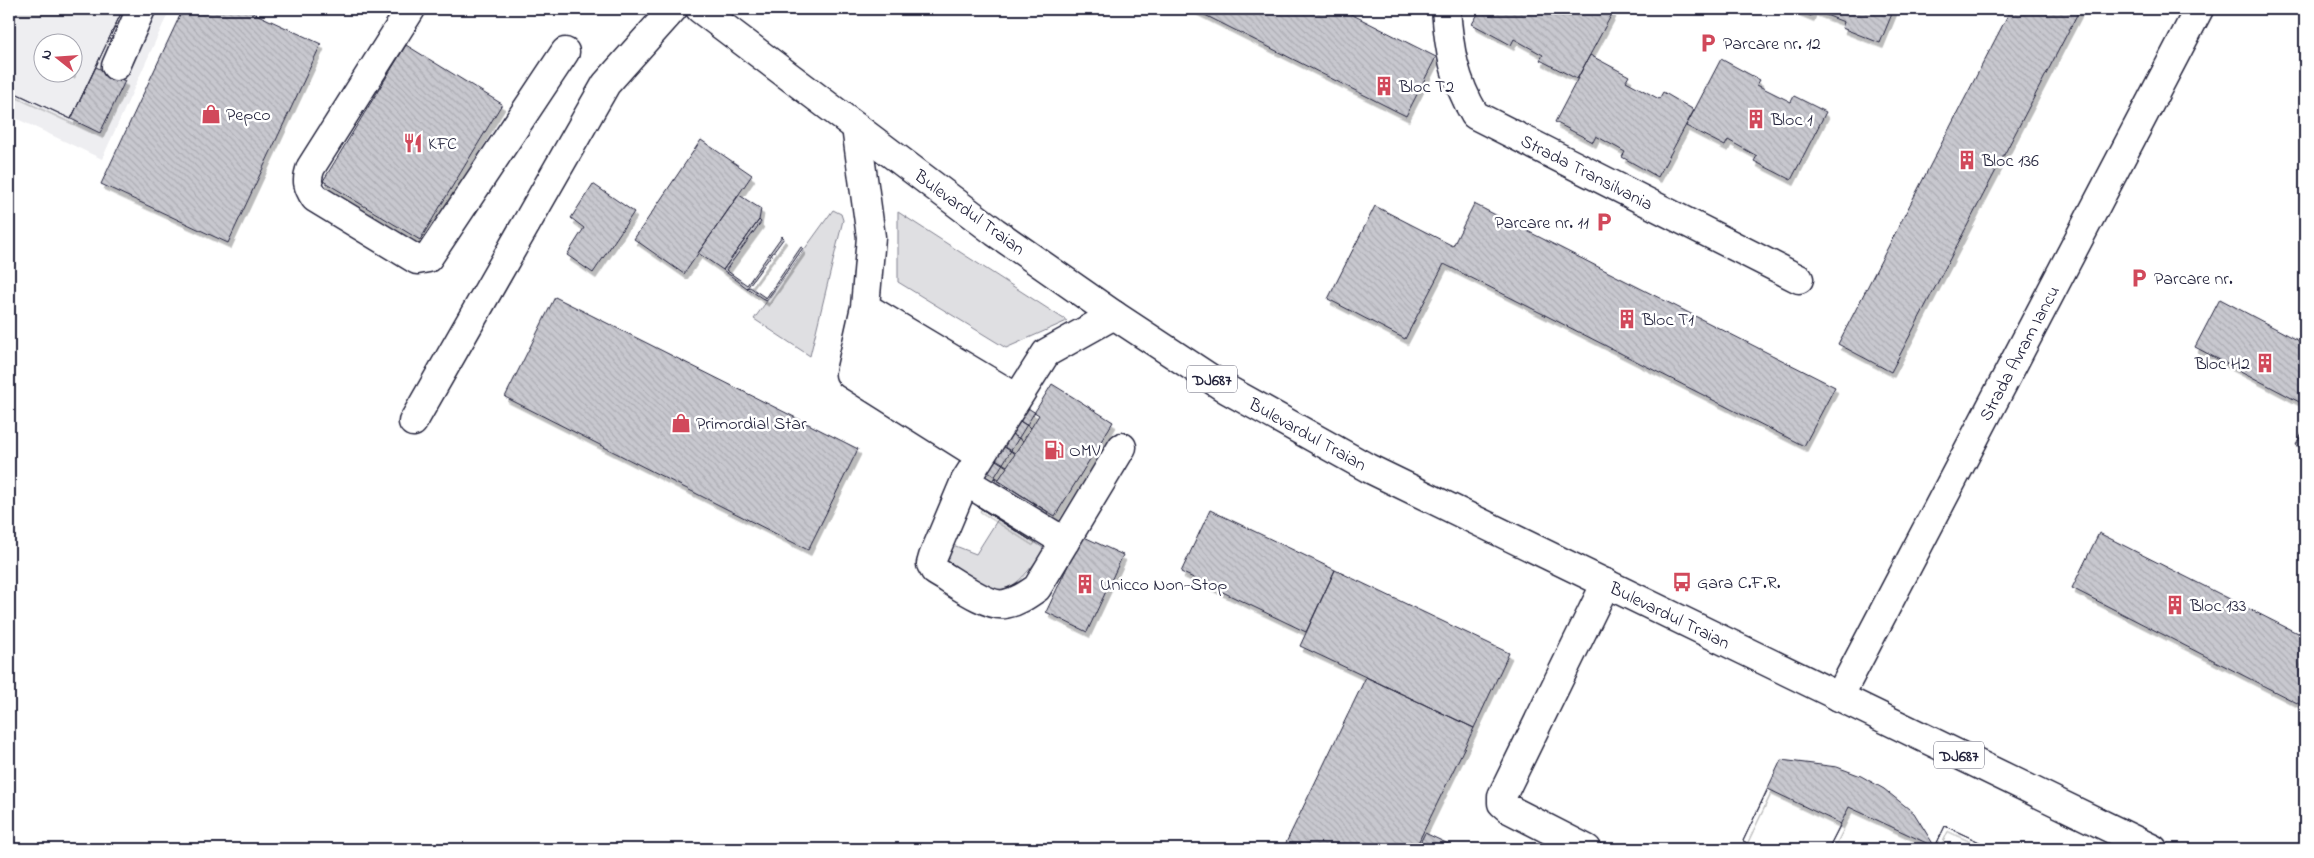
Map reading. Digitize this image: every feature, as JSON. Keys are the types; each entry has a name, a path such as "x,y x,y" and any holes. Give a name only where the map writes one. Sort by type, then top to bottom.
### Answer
{"main road":[{"path":"116,66 141,9"},
{"path":"411,9 312,167 307,179 308,188 315,198 417,260 428,258 565,52"},
{"path":"413,422 606,84 673,9"},
{"name":"Bulevardul Traian","path":"700,9 995,232 1114,315 1228,390 1368,468 1840,697"},
{"name":"Strada Transilvania","path":"1446,9 1448,38 1455,70 1462,93 1475,115 1799,279"},
{"name":"Strada Avram Iancu","path":"1840,697 2198,9"},
{"path":"856,127 871,236 861,329 850,374 999,427"},
{"path":"1114,315 1046,353 965,481 933,557 931,564 935,571 992,604 1004,605 1027,596 1037,588 1122,447"},
{"path":"861,329 999,427"},
{"path":"965,481 1065,542"},
{"path":"1587,849 1509,809 1502,803 1502,796 1606,584"},
{"name":"DJ687","path":"1840,697 2153,849"}],"shaded area":[{"path":"9,9 170,9 102,159 9,115"},
{"path":"833,210 841,214 843,220 810,356 754,319"},
{"path":"898,212 1067,321 1006,348 898,282"},
{"path":"998,519 1045,549 1020,580 1010,587 1000,589 990,587 944,564 953,545 976,554"}],"building":[{"path":"9,9 123,9 71,119 9,90"},
{"path":"9,9 123,9 71,119 9,90"},
{"name":"Pepco","path":"183,9 245,9 321,44 228,243 101,184"},
{"name":"Bloc T2","path":"1193,9 1341,9 1436,57 1406,116"},
{"path":"1481,9 1607,9 1613,12 1577,79 1540,60 1543,55 1514,39 1511,45 1472,24"},
{"path":"1794,9 1894,9 1880,43 1842,28 1844,22 1813,10 1811,16"},
{"name":"Bloc 136","path":"2011,9 2080,9 1891,372 1838,344"},
{"name":"KFC","path":"406,45 502,104 420,240 323,181"},
{"path":"1590,55 1629,76 1626,81 1659,99 1663,92 1694,110 1658,177 1622,157 1625,152 1596,136 1593,142 1555,122"},
{"name":"Bloc 1","path":"1721,59 1760,80 1757,85 1791,102 1794,96 1826,112 1791,180 1754,161 1757,156 1728,140 1725,146 1686,126"},
{"path":"96,67 125,81 100,133 71,119"},
{"path":"701,140 752,175 684,274 634,239"},
{"path":"593,184 634,212 593,273 567,255 584,228 571,218"},
{"path":"739,195 761,209 759,220 723,270 698,253"},
{"name":"Bloc T1","path":"1474,204 1835,387 1804,446 1444,264 1405,339 1328,299 1375,206 1453,246"},
{"path":"759,220 761,222 726,270 747,285 782,236 784,238 747,288 723,270"},
{"path":"801,247 803,248 766,301 747,288 750,287 766,298"},
{"name":"Primordial Star","path":"555,297 858,449 808,550 505,397"},
{"name":"Bloc H2","path":"2220,299 2305,344 2305,405 2195,347"},
{"path":"983,380 1039,415 1031,428 975,393"},
{"name":"OMV","path":"1052,384 1113,422 1055,516 994,478"},
{"path":"975,393 1031,428 1023,441 967,405"},
{"path":"967,406 1023,441 1015,453 959,418"},
{"path":"959,418 1015,454 1007,466 951,431"},
{"path":"2305,428 2305,450 2296,445"},
{"path":"951,432 1007,467 999,479 943,444"},
{"path":"994,478 1048,512 1030,540 977,506"},
{"path":"978,504 1032,537 1030,540 977,506"},
{"path":"1210,510 1335,570 1306,632 1181,572"},
{"name":"Bloc 133","path":"2099,533 2305,637 2305,707 2072,588"},
{"name":"Unicco Non-Stop","path":"1082,536 1123,555 1087,632 1046,612"},
{"path":"1335,570 1509,653 1474,728 1300,646"},
{"path":"1366,677 1474,728 1415,849 1283,849"},
{"path":"1781,760 1837,767 1861,776 1884,789 1914,813 1935,847 1945,826 1986,845 1984,849 1761,849 1743,841"},
{"path":"1768,789 1841,824 1828,849 1761,849 1743,841"},
{"path":"1849,807 1935,847 1945,826 1986,845 1984,849 1828,849"},
{"path":"1425,833 1459,849 1417,849"}],"place":[{"name":"Parcare nr. 12","path":"1708,43"},
{"name":"Bloc T2","path":"1384,86"},
{"name":"Pepco","path":"211,114"},
{"name":"Bloc 1","path":"1756,119"},
{"name":"KFC","path":"413,143"},
{"name":"Bloc 136","path":"1967,160"},
{"name":"Parcare nr. 11","path":"1604,222"},
{"name":"Parcare nr.","path":"2139,278"},
{"name":"Bloc T1","path":"1627,319"},
{"name":"Bloc H2","path":"2265,363"},
{"name":"Primordial Star","path":"681,423"},
{"name":"OMV","path":"1054,450"},
{"name":"Gara C.F.R.","path":"1682,582"},
{"name":"Unicco Non-Stop","path":"1085,584"},
{"name":"Bloc 133","path":"2175,605"}]}
